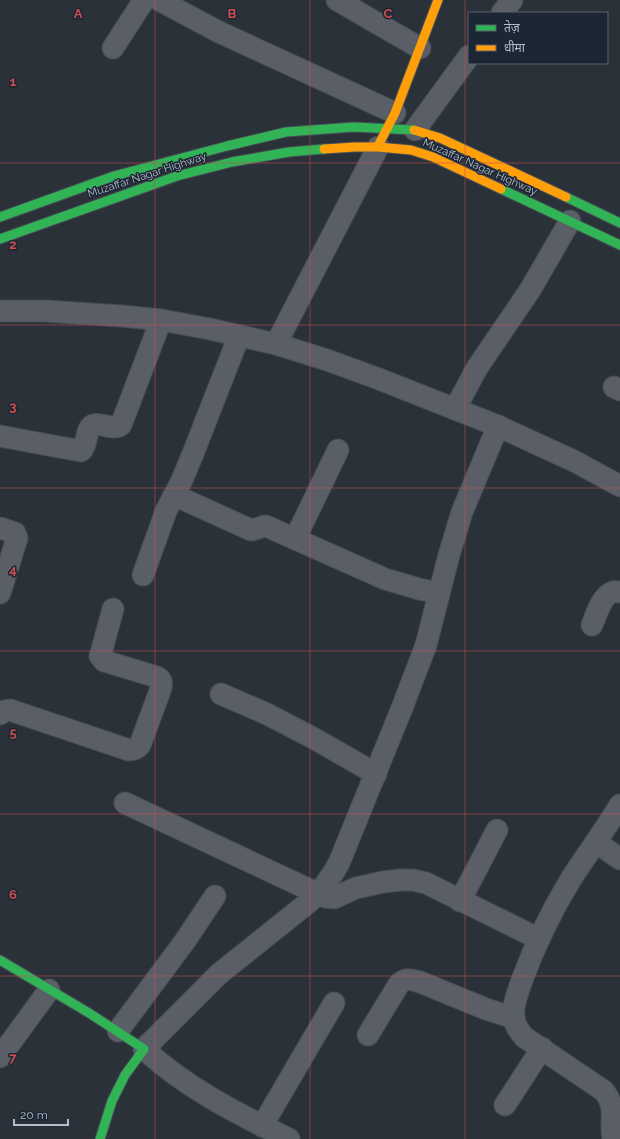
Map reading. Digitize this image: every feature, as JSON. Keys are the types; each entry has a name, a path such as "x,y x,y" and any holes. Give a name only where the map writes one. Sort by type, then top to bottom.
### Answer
{"main road":[{"path":"378,147 391,120 438,0"},
{"name":"Muzaffar Nagar Highway","path":"0,217 114,176 227,146 286,132 354,127 391,120 440,138 619,220"},
{"name":"Muzaffar Nagar Highway","path":"0,239 177,176 232,162 289,152 355,147 378,147 411,150 433,156 620,245"},
{"path":"0,960 144,1049 125,1075 112,1101 100,1139"}],"street":[{"path":"113,48 144,0"},
{"path":"159,0 391,120"},
{"path":"337,0 420,48"},
{"path":"503,12 512,0"},
{"path":"415,130 468,57"},
{"path":"276,344 378,147"},
{"path":"455,409 477,368 530,290 570,221"},
{"path":"0,311 45,311 161,320 210,329 276,344 327,360 379,379 498,426 576,462 620,486"},
{"path":"0,436 81,451 85,446 90,427 97,425 118,427 121,425 161,320"},
{"path":"143,575 166,511 182,480 239,336"},
{"path":"288,1139 231,1110 193,1087 156,1060 144,1049 219,974 323,889 332,876 339,863 376,774 426,645 462,512 498,426"},
{"path":"295,539 338,450"},
{"path":"174,495 251,530 257,530 266,526 385,579 439,593"},
{"path":"0,528 15,533 17,538 0,593"},
{"path":"592,625 602,602 607,595 613,592 620,592"},
{"path":"0,714 4,711 10,710 129,750 137,749 140,745 162,683 161,679 157,677 104,661 100,656 114,609"},
{"path":"221,694 267,714 315,739 376,774"},
{"path":"125,803 325,897 334,898 356,888 383,882 413,880 426,883 539,939"},
{"path":"613,1139 612,1104 615,1092 604,1091 524,1037 517,1028 514,1018 514,1009 516,997 530,959 549,919 571,879 620,805"},
{"path":"460,900 497,830"},
{"path":"596,842 620,859"},
{"path":"118,1032 185,941 215,896"},
{"path":"368,1035 399,984 404,980 409,979 486,1009 514,1018"},
{"path":"0,1057 49,990"},
{"path":"262,1126 334,1003"},
{"path":"505,1105 542,1048"}],"traffic: fast":[{"path":"0,217 114,176 286,132 354,127 414,130"},
{"path":"0,239 177,176 232,162 289,152 324,149"},
{"path":"501,189 620,245"},
{"path":"566,197 620,223"},
{"path":"0,960 89,1013 144,1049 125,1075 112,1101 100,1139"}],"traffic: slow":[{"path":"379,144 395,113 438,0"},
{"path":"414,130 440,138 566,197"},
{"path":"324,149 378,147 411,150 433,157 501,189"}]}
